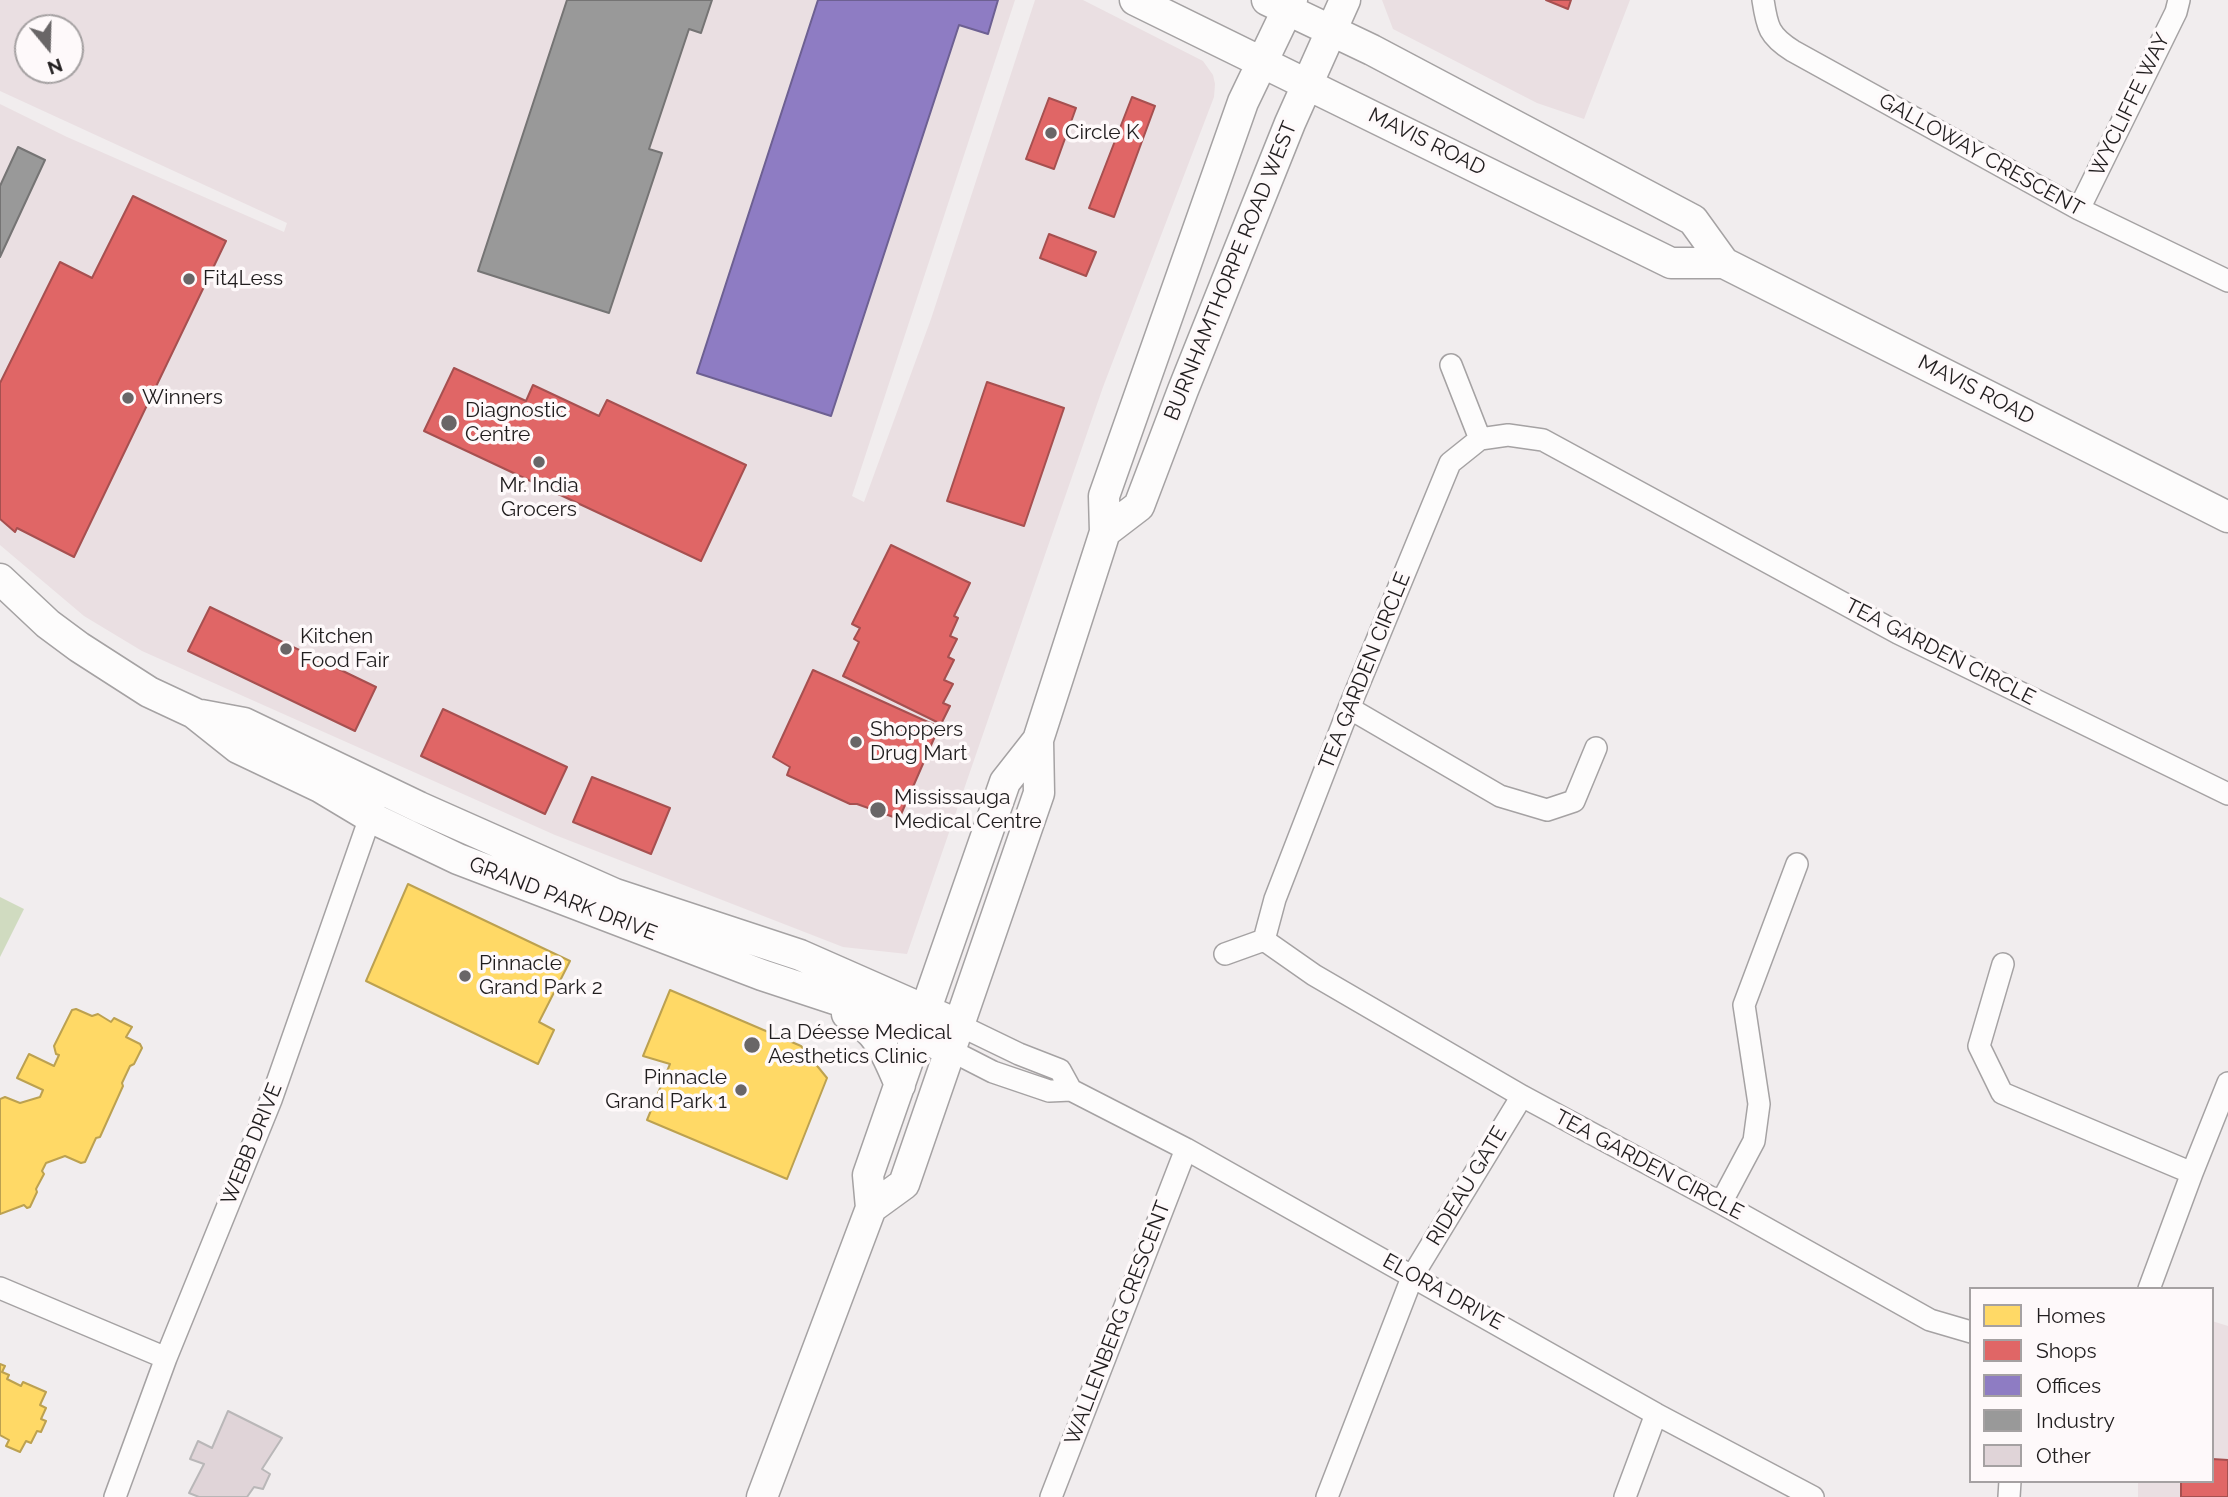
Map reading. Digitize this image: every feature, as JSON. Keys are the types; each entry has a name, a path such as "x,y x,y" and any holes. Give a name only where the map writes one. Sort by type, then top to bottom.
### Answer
{"main road":[{"name":"MAVIS ROAD","path":"1135,0 1671,262 1724,263 2228,517"},
{"name":"BURNHAMTHORPE ROAD WEST","path":"1105,532 1139,506 1290,122 1345,0"},
{"name":"MAVIS ROAD","path":"1282,3 1693,220 1724,263"},
{"name":"BURNHAMTHORPE ROAD WEST","path":"871,1208 904,1184 1039,793 1038,740 1105,532 1104,496 1243,102 1262,62 1282,3"},
{"name":"GRAND PARK DRIVE","path":"0,579 48,624 79,647 149,692 194,713 238,748 320,788 370,817 458,859 762,975 847,1003 922,1023"},
{"name":"GRAND PARK DRIVE","path":"194,713 244,723 466,829 615,894 800,955 954,1038"},
{"name":"BURNHAMTHORPE ROAD WEST","path":"762,1497 871,1208 869,1175 1005,782 1038,740"},
{"path":"762,975 769,985 856,1018 883,1044 900,1085"}],"street":[{"name":"GALLOWAY CRESCENT","path":"1763,0 1766,20 1776,41 1821,69 2079,209 2228,281"},
{"name":"WYCLIFFE WAY","path":"2079,209 2176,12 2179,0"},
{"path":"1451,365 1480,439"},
{"name":"TEA GARDEN CIRCLE","path":"1969,1331 1930,1320 1522,1096 1314,975 1264,940 1275,899 1349,708 1450,463 1480,439 1508,435 1543,440 1898,634 2228,794"},
{"path":"1349,708 1500,796 1547,810 1574,801 1596,748"},
{"name":"WEBB DRIVE","path":"115,1497 166,1358 271,1100 380,788"},
{"path":"1721,1203 1754,1141 1759,1104 1744,1005 1797,864"},
{"path":"1225,954 1264,940"},
{"path":"2003,964 1979,1046 2001,1093 2192,1173"},
{"name":"ELORA DRIVE","path":"954,1038 1019,1054 1060,1070 1071,1090 1186,1149 1656,1414 1813,1497"},
{"path":"2150,1287 2228,1083"},
{"name":"RIDEAU GATE","path":"1327,1497 1413,1275 1522,1096"},
{"name":"WALLENBERG CRESCENT","path":"1051,1497 1186,1149"},
{"path":"0,1288 166,1358"},
{"path":"1625,1497 1656,1414"}],"shaded area":[{"path":"0,0 1015,0 852,496 864,502 931,319 1035,0 1083,0 1203,61 1213,75 1214,97 1103,387 907,954 843,947 555,835 142,651 84,616 0,545 0,104 67,137 284,232 287,223 0,91"},
{"path":"1382,0 1630,0 1584,119 1537,103 1393,29"},
{"path":"2214,1322 2228,1326 2228,1497 2138,1497 2138,1483 2214,1483"}],"green space":[{"path":"0,897 24,909 0,957"}],"building: Homes":[{"name":"Pinnacle Grand Park 2","path":"408,884 570,961 539,1022 554,1030 538,1064 366,981"},
{"name":"Pinnacle Grand Park 1","path":"670,990 801,1046 827,1078 787,1179 647,1120 670,1064 643,1056"},
{"path":"76,1009 92,1016 98,1014 111,1022 114,1018 132,1027 126,1037 140,1044 142,1048 134,1064 130,1066 100,1137 96,1138 85,1162 81,1163 65,1156 46,1163 30,1207 24,1205 0,1214 0,1099 5,1097 20,1103 40,1097 43,1090 17,1078 29,1054 54,1066 59,1055 56,1054 54,1046 72,1010"},
{"path":"0,1364 5,1366 2,1372 9,1375 7,1379 21,1386 23,1382 46,1392 40,1405 46,1408 41,1419 46,1421 41,1432 37,1431 31,1443 26,1441 20,1452 6,1446 9,1440 0,1435"}],"building: Shops":[{"path":"1546,0 1571,0 1568,9"},
{"path":"1132,97 1155,106 1114,217 1089,208"},
{"name":"Circle K","path":"1049,98 1076,108 1054,169 1026,159"},
{"path":"133,196 226,241 74,557 17,528 15,532 0,519 0,383 60,262 92,278"},
{"path":"1049,234 1096,252 1086,276 1040,258"},
{"path":"454,368 526,401 533,385 599,416 607,400 746,465 701,561 424,431"},
{"path":"987,382 1064,408 1024,526 947,501"},
{"path":"891,545 970,583 954,616 958,618 950,636 957,639 948,657 954,660 944,680 953,684 943,703 950,706 941,724 843,676 859,642 854,639 860,628 852,624"},
{"path":"210,607 376,687 355,731 188,651"},
{"name":"Shoppers Drug Mart","path":"813,670 939,727 899,819 850,804 787,775 790,767 773,757"},
{"path":"443,709 567,767 545,814 421,756"},
{"path":"592,777 670,808 651,854 573,822"},
{"path":"2214,1459 2228,1460 2228,1497 2181,1497 2181,1483 2214,1483"}],"building: Offices":[{"path":"818,0 998,0 988,34 959,25 831,416 697,373"}],"building: Industry":[{"path":"567,0 712,0 701,33 689,29 649,149 662,153 609,313 478,271"},
{"path":"18,147 45,160 0,257 0,186"}],"building: Other":[{"path":"228,1411 282,1438 262,1469 270,1474 263,1489 254,1487 247,1497 199,1497 189,1493 204,1464 190,1459 198,1441 212,1448"}],"place":[{"name":"Circle K","path":"1051,133"},
{"name":"Fit4Less","path":"189,279"},
{"name":"Winners","path":"128,398"},
{"name":"Diagnostic Centre","path":"449,423"},
{"name":"Mr. India Grocers","path":"539,462"},
{"name":"Kitchen Food Fair","path":"286,649"},
{"name":"Shoppers Drug Mart","path":"856,742"},
{"name":"Mississauga Medical Centre","path":"878,810"},
{"name":"Pinnacle Grand Park 2","path":"465,976"},
{"name":"La Déesse Medical Aesthetics Clinic","path":"752,1045"},
{"name":"Pinnacle Grand Park 1","path":"741,1090"}]}
